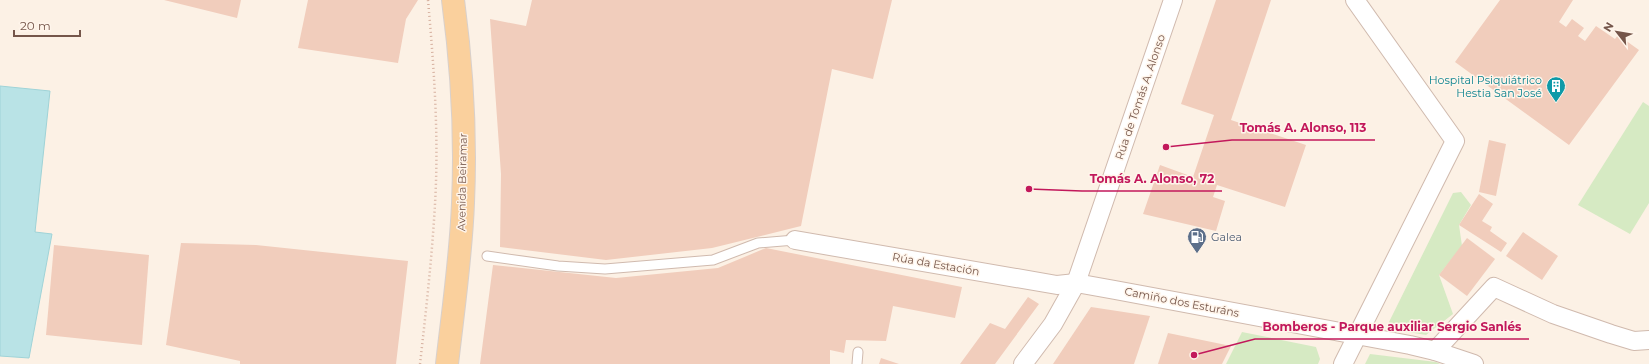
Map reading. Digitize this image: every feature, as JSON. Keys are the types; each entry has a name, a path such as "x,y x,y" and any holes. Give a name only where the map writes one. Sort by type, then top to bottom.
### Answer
{"main road":[{"name":"Avenida Beiramar","path":"447,364 463,204 464,143 458,40 453,0"}],"street":[{"name":"Rúa de Tomás A. Alonso","path":"1023,364 1053,324 1076,283 1173,0"},
{"path":"1342,364 1455,141 1354,0"},
{"name":"Rúa da Estación","path":"795,240 1057,285 1076,283"},
{"name":"Camiño dos Esturáns","path":"1076,283 1357,335 1435,351 1474,364"},
{"path":"1435,351 1494,287 1553,314 1611,334 1634,341 1649,340"}],"lane":[{"path":"487,256 558,266 605,269 713,260 758,243 795,240"},
{"path":"857,364 858,352"}],"path":[{"path":"420,364 435,203 436,134 434,71 428,0"}],"green space":[{"path":"1643,102 1649,106 1649,203 1630,234 1578,205"},
{"path":"1461,192 1471,205 1459,225 1462,246 1439,275 1453,314 1426,335 1396,330 1389,322 1453,193"},
{"path":"1242,332 1316,347 1320,359 1318,364 1226,364"},
{"path":"1370,354 1436,362 1440,364 1365,364"}],"water":[{"path":"0,86 50,91 35,232 52,234 29,358 0,356"}],"building":[{"path":"164,0 241,0 237,18"},
{"path":"308,0 418,0 406,19 398,63 298,48"},
{"path":"532,0 892,0 873,79 832,69 801,226 712,248 606,260 500,247 501,174 490,19 526,26"},
{"path":"1216,0 1271,0 1231,120 1306,145 1285,207 1217,185 1213,197 1225,201 1216,231 1143,214 1160,165 1193,177 1214,115 1181,104"},
{"name":"Hospital Psiquiátrico Hestia San José","path":"1500,0 1573,0 1559,22 1566,27 1572,19 1584,28 1578,36 1585,41 1596,26 1615,39 1618,35 1639,50 1569,145 1455,62"},
{"path":"1489,140 1506,144 1496,196 1479,192"},
{"path":"1479,194 1493,204 1482,221 1492,227 1490,231 1507,243 1501,252 1459,225"},
{"path":"1523,232 1558,256 1542,280 1506,256"},
{"path":"1467,238 1495,259 1467,296 1439,275"},
{"path":"181,243 256,245 408,261 396,364 240,364 240,361 166,345"},
{"path":"54,245 149,255 142,345 46,335"},
{"path":"766,248 962,287 955,318 893,306 886,341 846,340 844,353 830,350 830,364 480,364 493,265 616,278 718,268"},
{"path":"1028,297 1039,304 995,364 960,364 990,323 1005,329"},
{"path":"1091,307 1150,316 1134,364 1053,364"},
{"path":"1168,333 1231,346 1222,364 1158,364"},
{"path":"881,358 899,364 879,364"}],"place":[{"name":"Hospital Psiquiátrico Hestia San José","path":"1556,103"},
{"name":"Tomás A. Alonso, 113","path":"1166,147"},
{"name":"Tomás A. Alonso, 72","path":"1029,189"},
{"name":"Galea","path":"1197,254"},
{"name":"Bomberos - Parque auxiliar Sergio Sanlés","path":"1194,355"}]}
